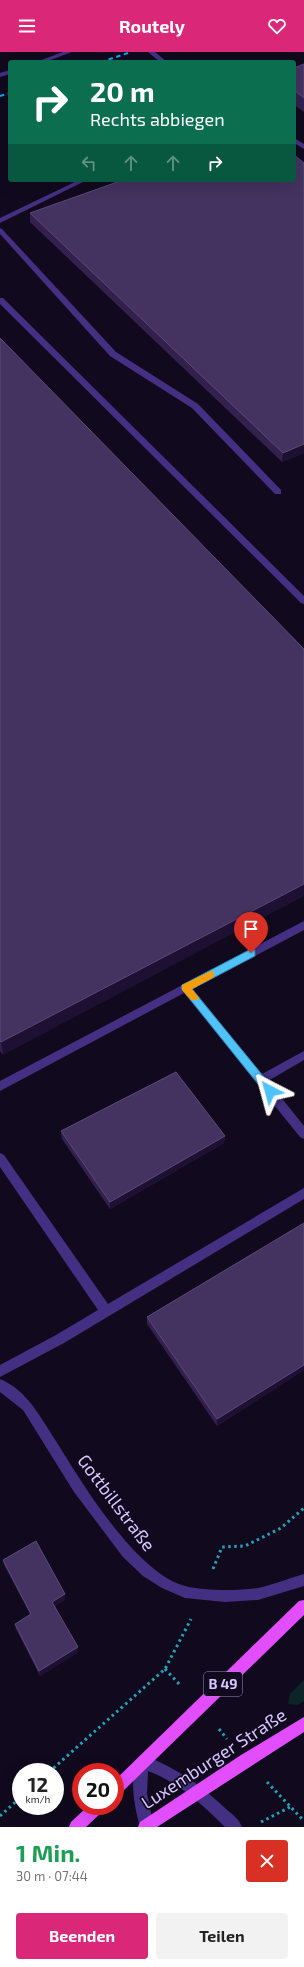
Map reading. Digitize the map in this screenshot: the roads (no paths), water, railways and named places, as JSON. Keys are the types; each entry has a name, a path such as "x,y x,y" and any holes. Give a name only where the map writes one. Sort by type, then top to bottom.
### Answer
{"main road":[{"name":"Luxemburger Straße","path":"124,1780 304,1606"},
{"name":"Luxemburger Straße","path":"146,1827 198,1791 304,1724"},
{"path":"76,1827 89,1815"}],"street":[{"path":"45,60 69,52"},
{"path":"151,52 161,60"},
{"path":"0,221 80,182"},
{"path":"0,230 113,354 195,406 278,492"},
{"path":"0,300 304,600"},
{"path":"0,1086 304,925"},
{"path":"186,988 304,1134"},
{"path":"261,1080 304,1055"},
{"path":"0,1158 106,1311"},
{"path":"0,1371 60,1339 304,1193"},
{"name":"Gottbillstraße","path":"0,1385 27,1406 78,1488 127,1553 147,1572 166,1584 185,1592 225,1596 258,1594 304,1580"},
{"path":"146,1827 140,1792 140,1776 143,1762 160,1767 198,1791 235,1827"}],"railway":[{"path":"107,60 131,52"},
{"path":"0,96 8,94"}]}
